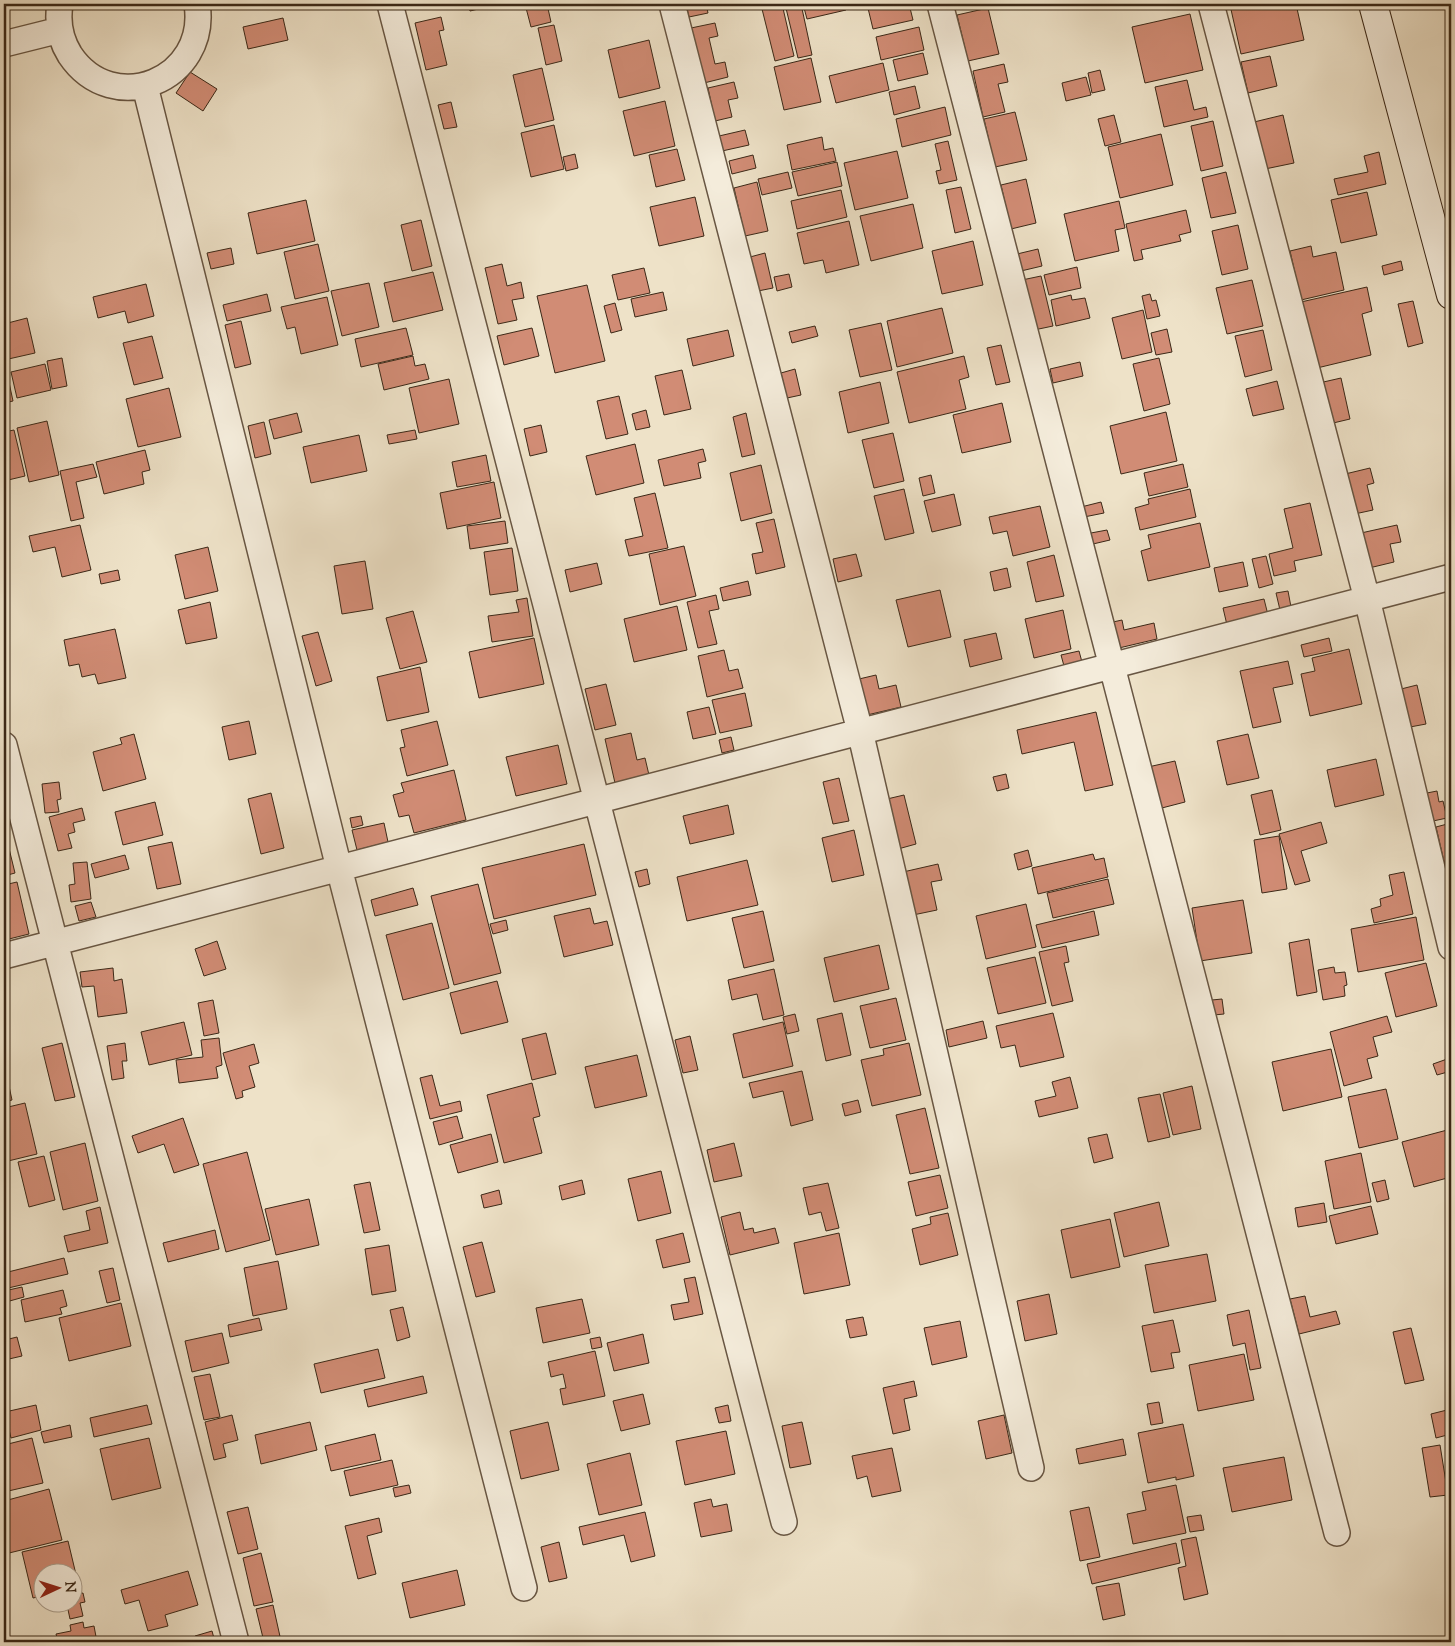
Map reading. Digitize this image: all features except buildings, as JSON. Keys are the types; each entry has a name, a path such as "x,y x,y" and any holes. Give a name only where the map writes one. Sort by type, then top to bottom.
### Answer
{"street":[{"path":"60,4 58,14 60,30 66,48 76,64 90,76 108,85 126,88 145,86 160,80 174,71 185,59 194,45 198,29 197,4"},
{"path":"390,4 784,1522"},
{"path":"672,4 860,731 1031,1468"},
{"path":"940,4 1337,1533"},
{"path":"1212,4 1367,599 1451,947"},
{"path":"1373,4 1451,295"},
{"path":"4,44 60,30"},
{"path":"145,86 339,868 524,1588"},
{"path":"4,956 1451,576"},
{"path":"4,745 236,1642"}]}
